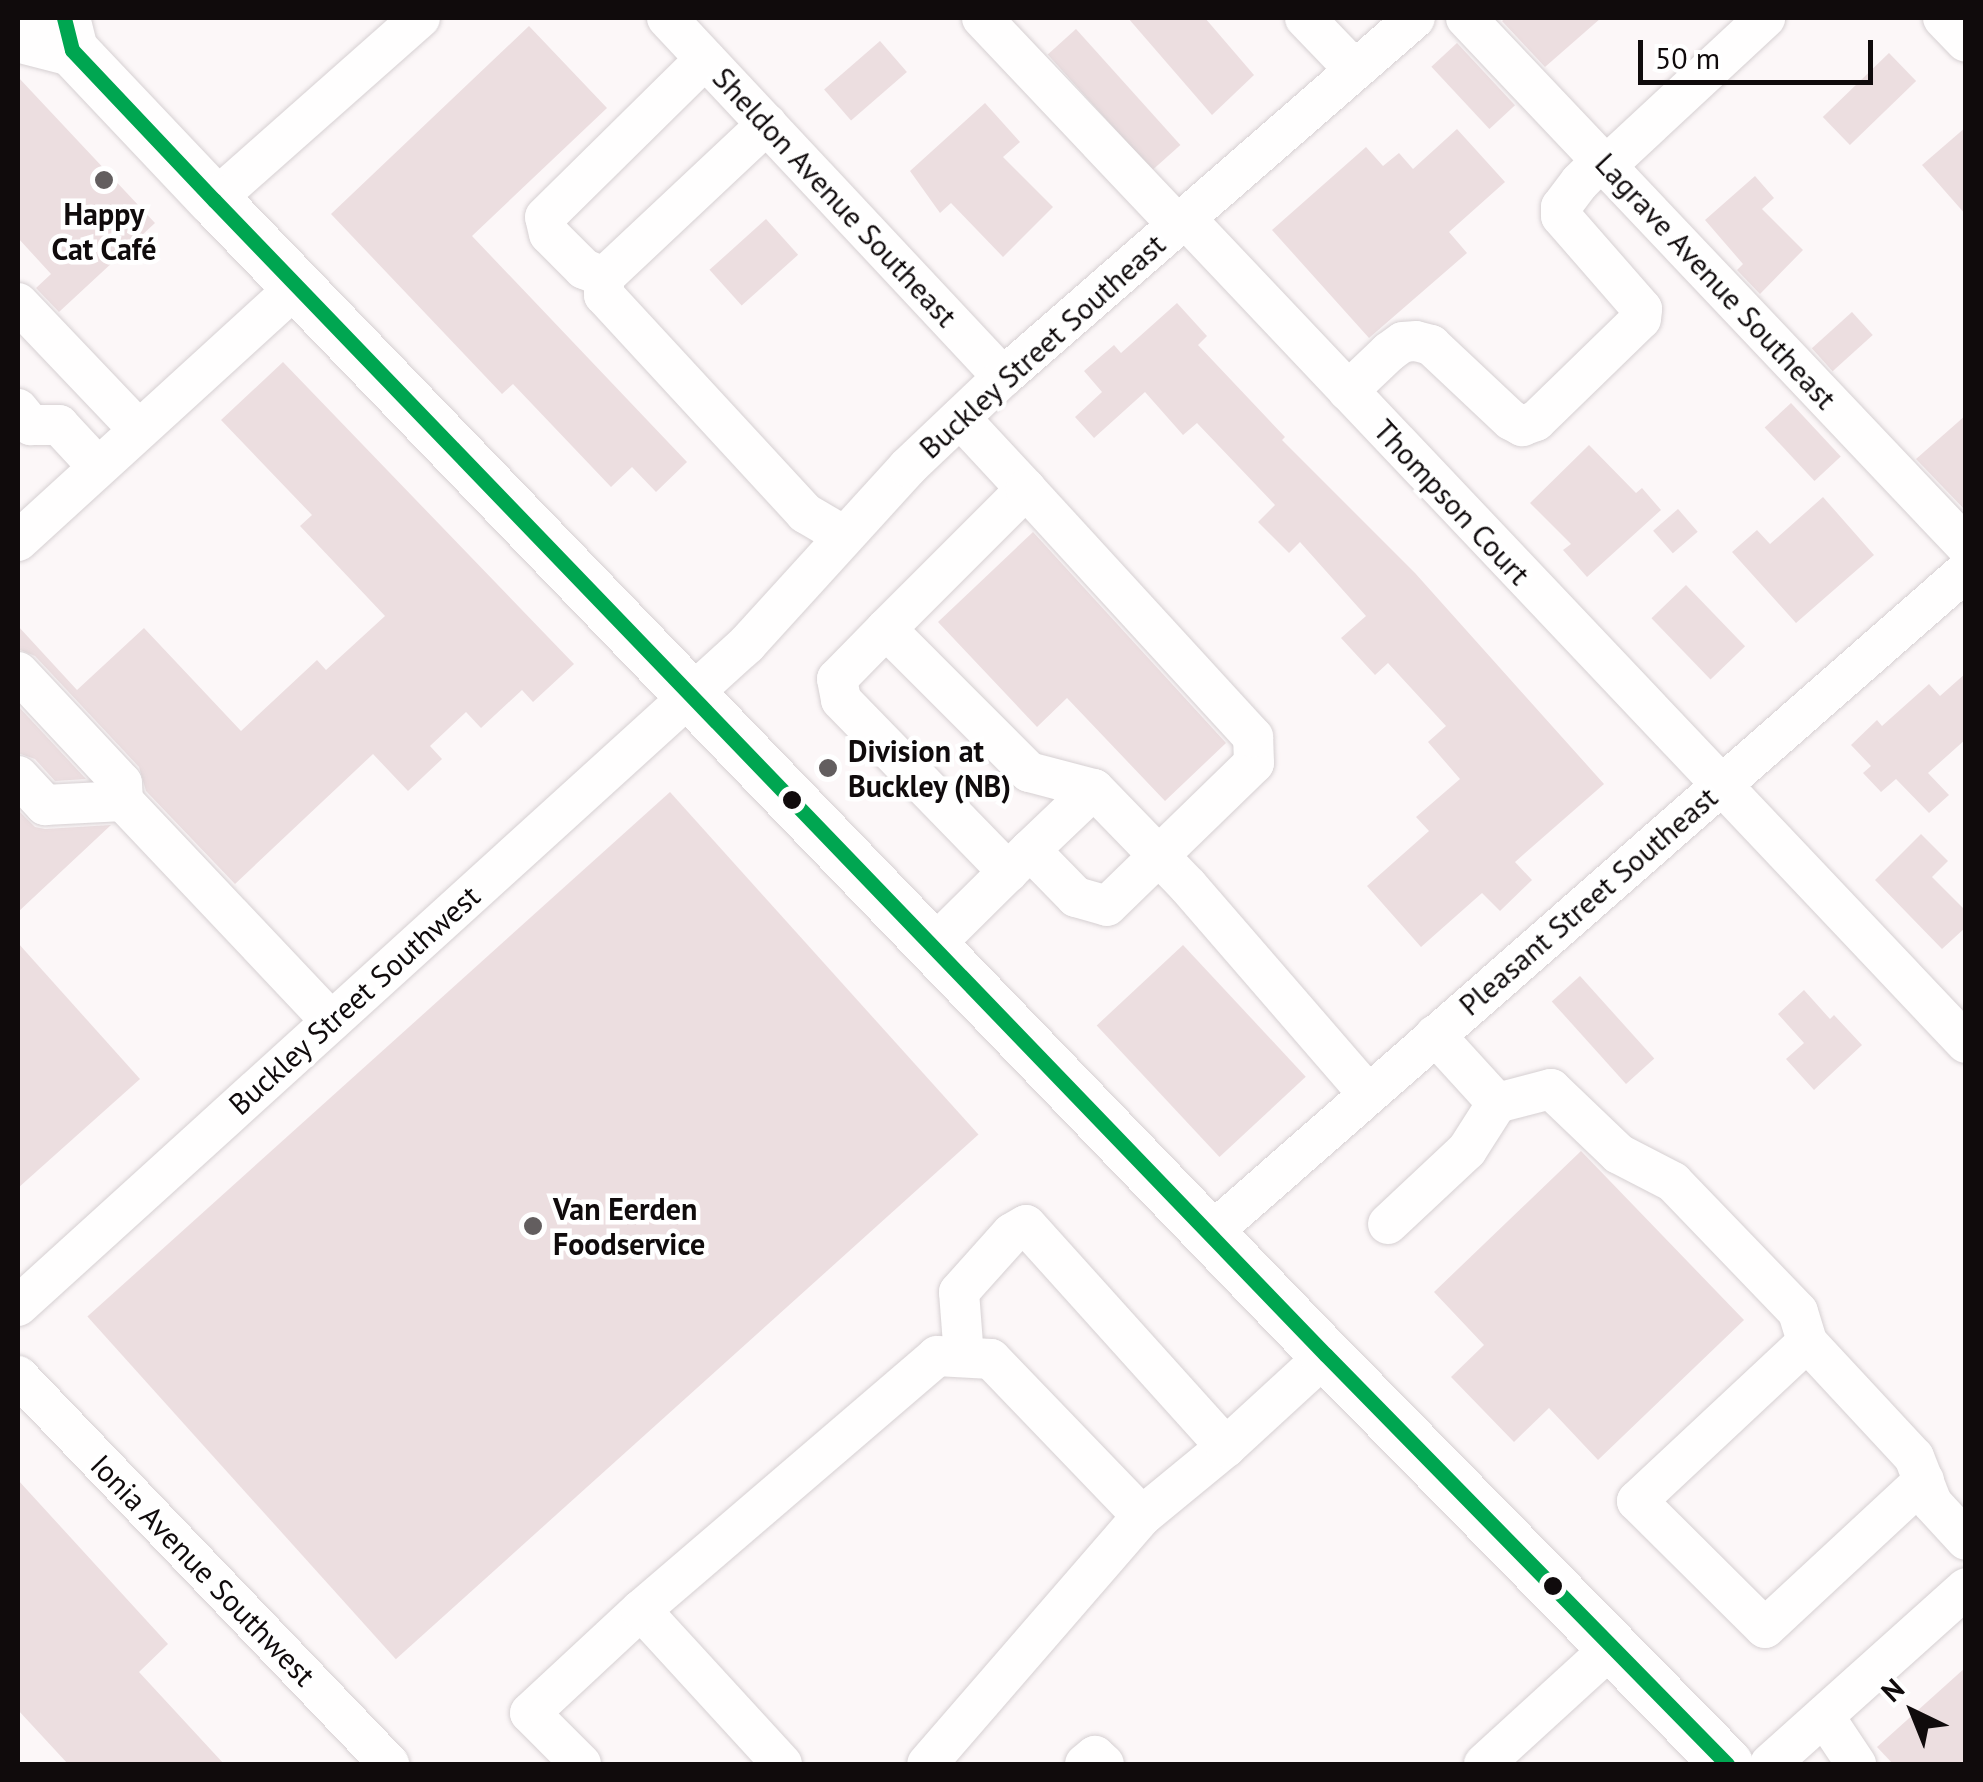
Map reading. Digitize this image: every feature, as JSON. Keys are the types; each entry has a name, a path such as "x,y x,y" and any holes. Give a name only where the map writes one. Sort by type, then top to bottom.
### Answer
{"main road":[{"path":"18,36 68,34 214,200 1212,1232 1326,1355 1727,1764"}],"street":[{"path":"214,200 420,18"},
{"name":"Sheldon Avenue Southeast","path":"666,18 1003,377"},
{"name":"Thompson Court","path":"982,18 1348,391 1721,785"},
{"path":"1305,18 1354,70"},
{"name":"Buckley Street Southeast","path":"690,694 747,644 844,536 1003,377 1415,18"},
{"name":"Lagrave Avenue Southeast","path":"1466,18 1966,546"},
{"path":"1348,391 1389,352 1403,342 1416,340 1432,345 1511,420 1522,426 1536,421 1642,319 1642,309 1561,216 1570,194 1765,18"},
{"path":"1943,18 1966,42"},
{"path":"604,277 584,269 549,234 546,217 706,59"},
{"path":"766,124 604,277 604,296 805,513 844,536"},
{"path":"18,540 297,286"},
{"path":"18,304 139,430"},
{"path":"18,409 31,424 59,425 98,468"},
{"path":"960,418 1026,489 1253,736 1254,763 1161,858 1107,906 1076,897 1019,861 842,700 837,678 1026,489"},
{"name":"Pleasant Street Southeast","path":"1212,1232 1966,571"},
{"path":"886,629 1029,772 1094,789 1161,858 1367,1093"},
{"path":"18,672 122,782 123,801 331,1021"},
{"name":"Buckley Street Southwest","path":"18,1306 690,694"},
{"path":"18,776 44,804 123,801"},
{"path":"1721,785 1958,1020"},
{"path":"934,944 1094,789"},
{"path":"1435,1035 1497,1103"},
{"path":"1388,1224 1467,1150 1497,1103 1551,1088 1619,1154 1673,1182 1798,1312 1808,1342 1914,1457 1932,1503 1966,1540"},
{"path":"964,1357 959,1292 1012,1233 1026,1224 1226,1447"},
{"path":"1808,1342 1637,1501 1765,1628 1924,1480"},
{"path":"927,1764 1142,1516 1226,1447 1326,1355"},
{"path":"581,1764 530,1713 641,1610 937,1356 992,1359 1142,1516"},
{"name":"Ionia Avenue Southwest","path":"18,1376 375,1760"},
{"path":"1770,1764 1966,1588"},
{"path":"641,1610 782,1764"},
{"path":"1484,1764 1611,1648"},
{"path":"1824,1716 1856,1764"},
{"path":"1086,1764 1095,1756 1104,1764"}],"building":[{"path":"1128,18 1205,18 1254,75 1212,115"},
{"path":"1601,18 1545,67 1502,21"},
{"path":"529,26 607,108 472,236 687,462 656,492 632,467 611,487 513,384 502,394 331,214"},
{"path":"1076,29 1180,145 1152,170 1048,54"},
{"path":"880,41 907,72 851,120 824,90"},
{"path":"1457,43 1515,105 1489,129 1431,67"},
{"path":"1889,53 1916,81 1850,145 1823,117"},
{"path":"18,77 155,223 59,312 36,288 51,274 18,238"},
{"path":"985,103 1020,142 1003,157 1053,207 1003,257 951,203 940,213 910,171"},
{"path":"1966,127 1966,215 1922,165"},
{"path":"1457,129 1505,182 1449,232 1467,253 1369,338 1272,230 1366,147 1383,166 1399,153 1413,169"},
{"path":"1755,176 1774,198 1762,209 1803,250 1760,294 1737,270 1743,264 1705,220"},
{"path":"766,219 798,255 742,306 710,270"},
{"path":"1177,303 1207,336 1198,345 1285,437 1282,440 1415,573 1604,784 1515,862 1532,880 1500,911 1482,893 1421,947 1367,886 1429,831 1416,817 1460,779 1428,742 1446,726 1388,663 1375,675 1341,638 1366,616 1300,542 1289,553 1258,522 1275,505 1197,423 1183,435 1145,392 1094,438 1075,417 1102,392 1084,371 1114,345 1121,353"},
{"path":"1852,312 1873,335 1833,371 1812,348"},
{"path":"283,362 574,664 533,702 522,690 481,728 466,712 430,746 442,759 408,791 373,754 235,884 146,791 139,767 35,656 18,649 18,626 77,690 144,628 241,731 317,660 326,670 385,616 300,526 312,515 221,420"},
{"path":"1791,403 1841,456 1814,481 1765,428"},
{"path":"1966,415 1966,511 1916,459"},
{"path":"1589,445 1636,493 1642,488 1661,510 1587,577 1563,550 1571,544 1530,503"},
{"path":"1823,497 1874,555 1796,623 1732,552 1757,530 1770,544"},
{"path":"1678,509 1698,532 1673,553 1653,531"},
{"path":"1033,532 1226,743 1165,801 1067,698 1037,727 938,622"},
{"path":"1686,585 1745,646 1711,679 1651,618"},
{"path":"1966,673 1966,739 1928,773 1949,795 1929,813 1896,779 1881,792 1863,773 1871,766 1851,745 1877,720 1882,726 1929,684 1940,696"},
{"path":"18,706 86,779 55,781 35,759 18,753"},
{"name":"Van Eerden Foodservice","path":"670,792 978,1135 396,1659 87,1317"},
{"path":"18,810 35,827 45,829 111,825 18,912"},
{"path":"1921,834 1948,861 1932,877 1966,911 1966,927 1942,949 1875,880"},
{"path":"18,943 140,1079 18,1188"},
{"path":"1183,945 1306,1077 1219,1157 1097,1025"},
{"path":"1580,976 1654,1058 1626,1084 1552,1001"},
{"path":"1804,990 1830,1019 1834,1015 1862,1045 1814,1090 1786,1059 1804,1043 1778,1014"},
{"path":"1581,1151 1744,1320 1598,1460 1549,1408 1514,1442 1451,1377 1484,1345 1434,1292"},
{"path":"18,1480 168,1644 139,1672 224,1764 68,1764 18,1710"},
{"path":"1966,1667 1966,1764 1893,1764 1877,1747"}],"transit line":[{"path":"64,18 72,50 214,200 1326,1355 1727,1764"}],"place":[{"name":"Happy Cat Café","path":"104,180"},
{"name":"Division at Buckley (NB)","path":"828,768"},
{"name":"Van Eerden Foodservice","path":"533,1226"}]}
